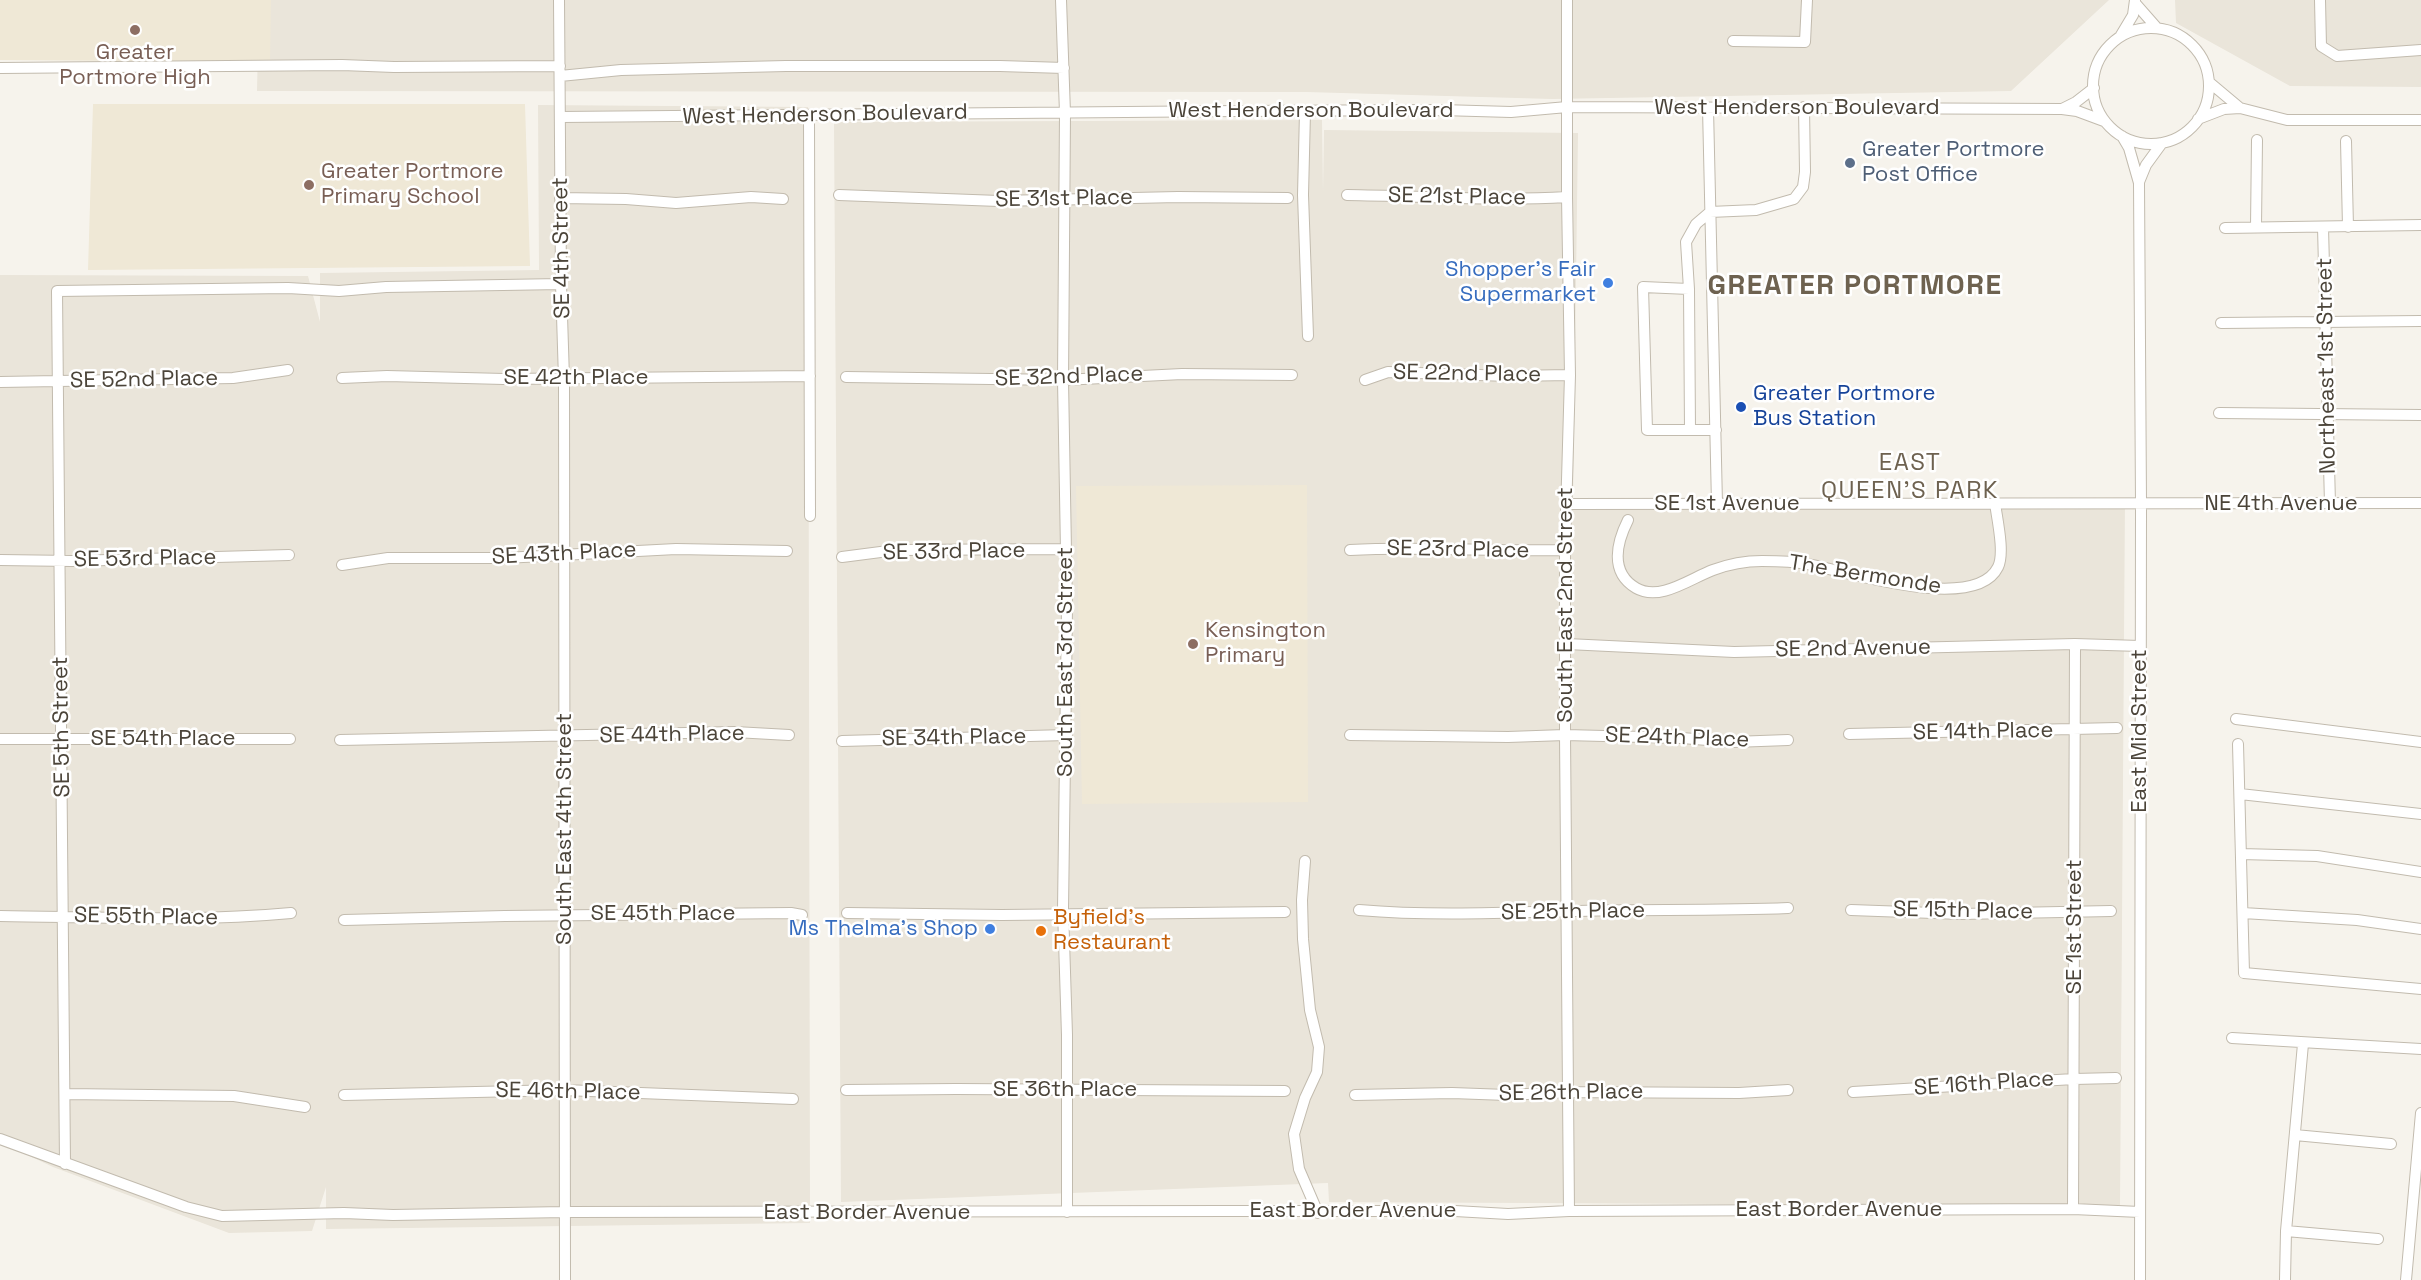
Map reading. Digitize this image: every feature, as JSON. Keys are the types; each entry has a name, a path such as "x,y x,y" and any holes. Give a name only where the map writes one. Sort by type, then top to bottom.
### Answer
{"street":[{"name":"SE 4th Street","path":"559,0 564,379"},
{"name":"South East 3rd Street","path":"1061,0 1065,113 1063,380 1067,735 1064,914 1067,1212"},
{"name":"South East 2nd Street","path":"1567,0 1570,375 1565,550 1569,1211"},
{"path":"1733,41 1805,42 1807,0"},
{"path":"2320,0 2321,46 2337,57 2421,50"},
{"path":"2135,1 2157,28"},
{"path":"2121,37 2133,15 2135,1"},
{"path":"2157,28 2173,32 2193,46 2206,66 2209,82 2206,101 2198,119 2176,138 2162,143 2134,142 2122,136 2104,121 2097,106 2094,74 2109,46 2121,37 2138,30 2157,28"},
{"path":"0,68 342,65 560,71 786,66 1064,68"},
{"path":"2209,82 2240,108"},
{"path":"2062,109 2076,102 2094,88"},
{"name":"West Henderson Boulevard","path":"561,117 1441,110 1511,112 1567,107 1804,107 2062,109 2077,111 2104,121"},
{"path":"1690,430 1689,290 1686,242 1696,224 1710,212 1756,210 1794,199 1803,187 1805,172 1804,107"},
{"path":"1708,108 1718,504"},
{"path":"2198,119 2224,110 2240,108 2287,120 2421,120"},
{"path":"1305,112 1303,195 1308,336"},
{"path":"809,115 810,516"},
{"name":"East Mid Street","path":"2122,136 2129,148 2139,183 2140,1280"},
{"path":"2256,227 2257,140"},
{"path":"2346,141 2348,227"},
{"name":"East Mid Street","path":"2139,183 2146,165 2162,143"},
{"name":"SE 31st Place","path":"839,195 999,201 1178,196 1288,198"},
{"name":"SE 21st Place","path":"1347,195 1441,196 1510,200 1567,197"},
{"path":"560,198 626,199 676,203 751,197 783,199"},
{"path":"2224,228 2421,225"},
{"name":"Northeast 1st Street","path":"2323,227 2330,504"},
{"name":"SE 5th Street","path":"65,1164 57,291 288,288 339,291 386,287 561,284"},
{"path":"1689,290 1643,287 1647,430 1716,430"},
{"path":"2221,323 2421,321"},
{"name":"SE 52nd Place","path":"0,382 233,378 288,370"},
{"name":"SE 22nd Place","path":"1365,380 1388,372 1509,376 1570,375"},
{"name":"SE 32nd Place","path":"846,377 1063,380 1182,374 1292,375"},
{"name":"SE 42th Place","path":"342,378 387,376 564,379 810,376"},
{"name":"South East 4th Street","path":"564,379 565,1280"},
{"path":"2219,413 2421,415"},
{"name":"The Bermonde","path":"1628,520 1617,548 1617,562 1627,581 1643,591 1658,592 1711,570 1741,562 1756,561 1808,564 1886,582 1928,588 1961,588 1984,581 1998,567 2000,548 1995,503"},
{"name":"SE 1st Avenue","path":"1566,504 2141,503"},
{"name":"NE 4th Avenue","path":"2141,503 2421,503"},
{"name":"SE 23rd Place","path":"1350,550 1390,548 1509,552 1565,550"},
{"name":"SE 43th Place","path":"342,565 388,558 504,558 676,549 787,551"},
{"name":"SE 33rd Place","path":"842,557 896,550 1066,549"},
{"name":"SE 53rd Place","path":"0,560 60,561 289,555"},
{"name":"SE 2nd Avenue","path":"1567,644 1734,652 2075,644 2140,646"},
{"name":"SE 1st Street","path":"2073,1209 2076,913 2075,644"},
{"path":"2236,719 2421,742"},
{"name":"SE 14th Place","path":"1849,734 2116,728"},
{"name":"SE 44th Place","path":"340,740 735,732 789,735"},
{"name":"SE 34th Place","path":"842,741 1067,735"},
{"name":"SE 24th Place","path":"1350,735 1508,737 1566,735 1682,738 1733,742 1788,740"},
{"name":"SE 54th Place","path":"0,739 290,739"},
{"path":"2238,744 2244,973 2421,989"},
{"path":"2240,794 2421,814"},
{"path":"2241,854 2317,856 2421,872"},
{"path":"1305,861 1302,900 1303,939 1310,1010 1319,1047 1317,1072 1305,1098 1294,1134 1299,1169 1318,1213"},
{"name":"SE 25th Place","path":"1359,910 1394,913 1508,915 1568,911 1788,908"},
{"name":"SE 15th Place","path":"1851,910 1961,914 2076,913 2111,910"},
{"path":"846,913 1285,912"},
{"name":"SE 55th Place","path":"0,916 182,919 235,918 291,913"},
{"name":"SE 45th Place","path":"344,920 566,915 791,913 802,915"},
{"path":"2243,913 2357,920 2421,929"},
{"path":"2232,1038 2303,1044 2421,1049"},
{"path":"2285,1280 2286,1231 2303,1044"},
{"name":"SE 16th Place","path":"1853,1092 2074,1078 2116,1078"},
{"name":"SE 46th Place","path":"344,1095 564,1090 793,1099"},
{"name":"SE 36th Place","path":"846,1090 1285,1091"},
{"name":"SE 26th Place","path":"1355,1095 1452,1093 1507,1095 1568,1092 1739,1093 1788,1090"},
{"path":"65,1094 234,1096 305,1107"},
{"path":"2406,1280 2421,1113"},
{"path":"2295,1136 2391,1144"},
{"name":"East Border Avenue","path":"0,1139 186,1207 222,1216 565,1212 1318,1213 1455,1211 1508,1214 1569,1211 2073,1209 2140,1212"},
{"path":"2286,1231 2378,1239"},
{"path":"2408,1258 2421,1259"}],"shaded area":[{"name":"Greater Portmore High","path":"0,0 271,0 270,62 0,60"},
{"path":"259,0 2109,0 2011,91 1552,99 1306,92 257,91"},
{"path":"2175,0 2421,0 2421,87 2290,86 2176,23"},
{"name":"Greater Portmore Primary School","path":"93,104 525,104 530,266 88,270"},
{"path":"538,105 808,107 810,1223 326,1229 326,1187 312,1231 229,1233 53,1167 0,1142 0,275 308,276 320,322 320,273 539,270"},
{"path":"1322,120 1323,193 1324,130 1578,133 1573,502 2125,498 2120,1206 1329,1202 1328,1183 841,1202 834,122"},
{"name":"Kensington Primary","path":"1307,485 1308,802 1082,804 1076,486"}],"place":[{"name":"Greater Portmore High","path":"135,30"},
{"name":"Greater Portmore Post Office","path":"1850,163"},
{"name":"Greater Portmore Primary School","path":"309,185"},
{"name":"Shopper's Fair Supermarket","path":"1608,283"},
{"name":"Greater Portmore Bus Station","path":"1741,407"},
{"name":"Kensington Primary","path":"1193,644"},
{"name":"Ms Thelma's Shop","path":"990,929"},
{"name":"Byfield's Restaurant","path":"1041,931"}],"district":[{"name":"GREATER PORTMORE","path":"1855,286"},
{"name":"EAST QUEEN'S PARK","path":"1910,477"}]}
